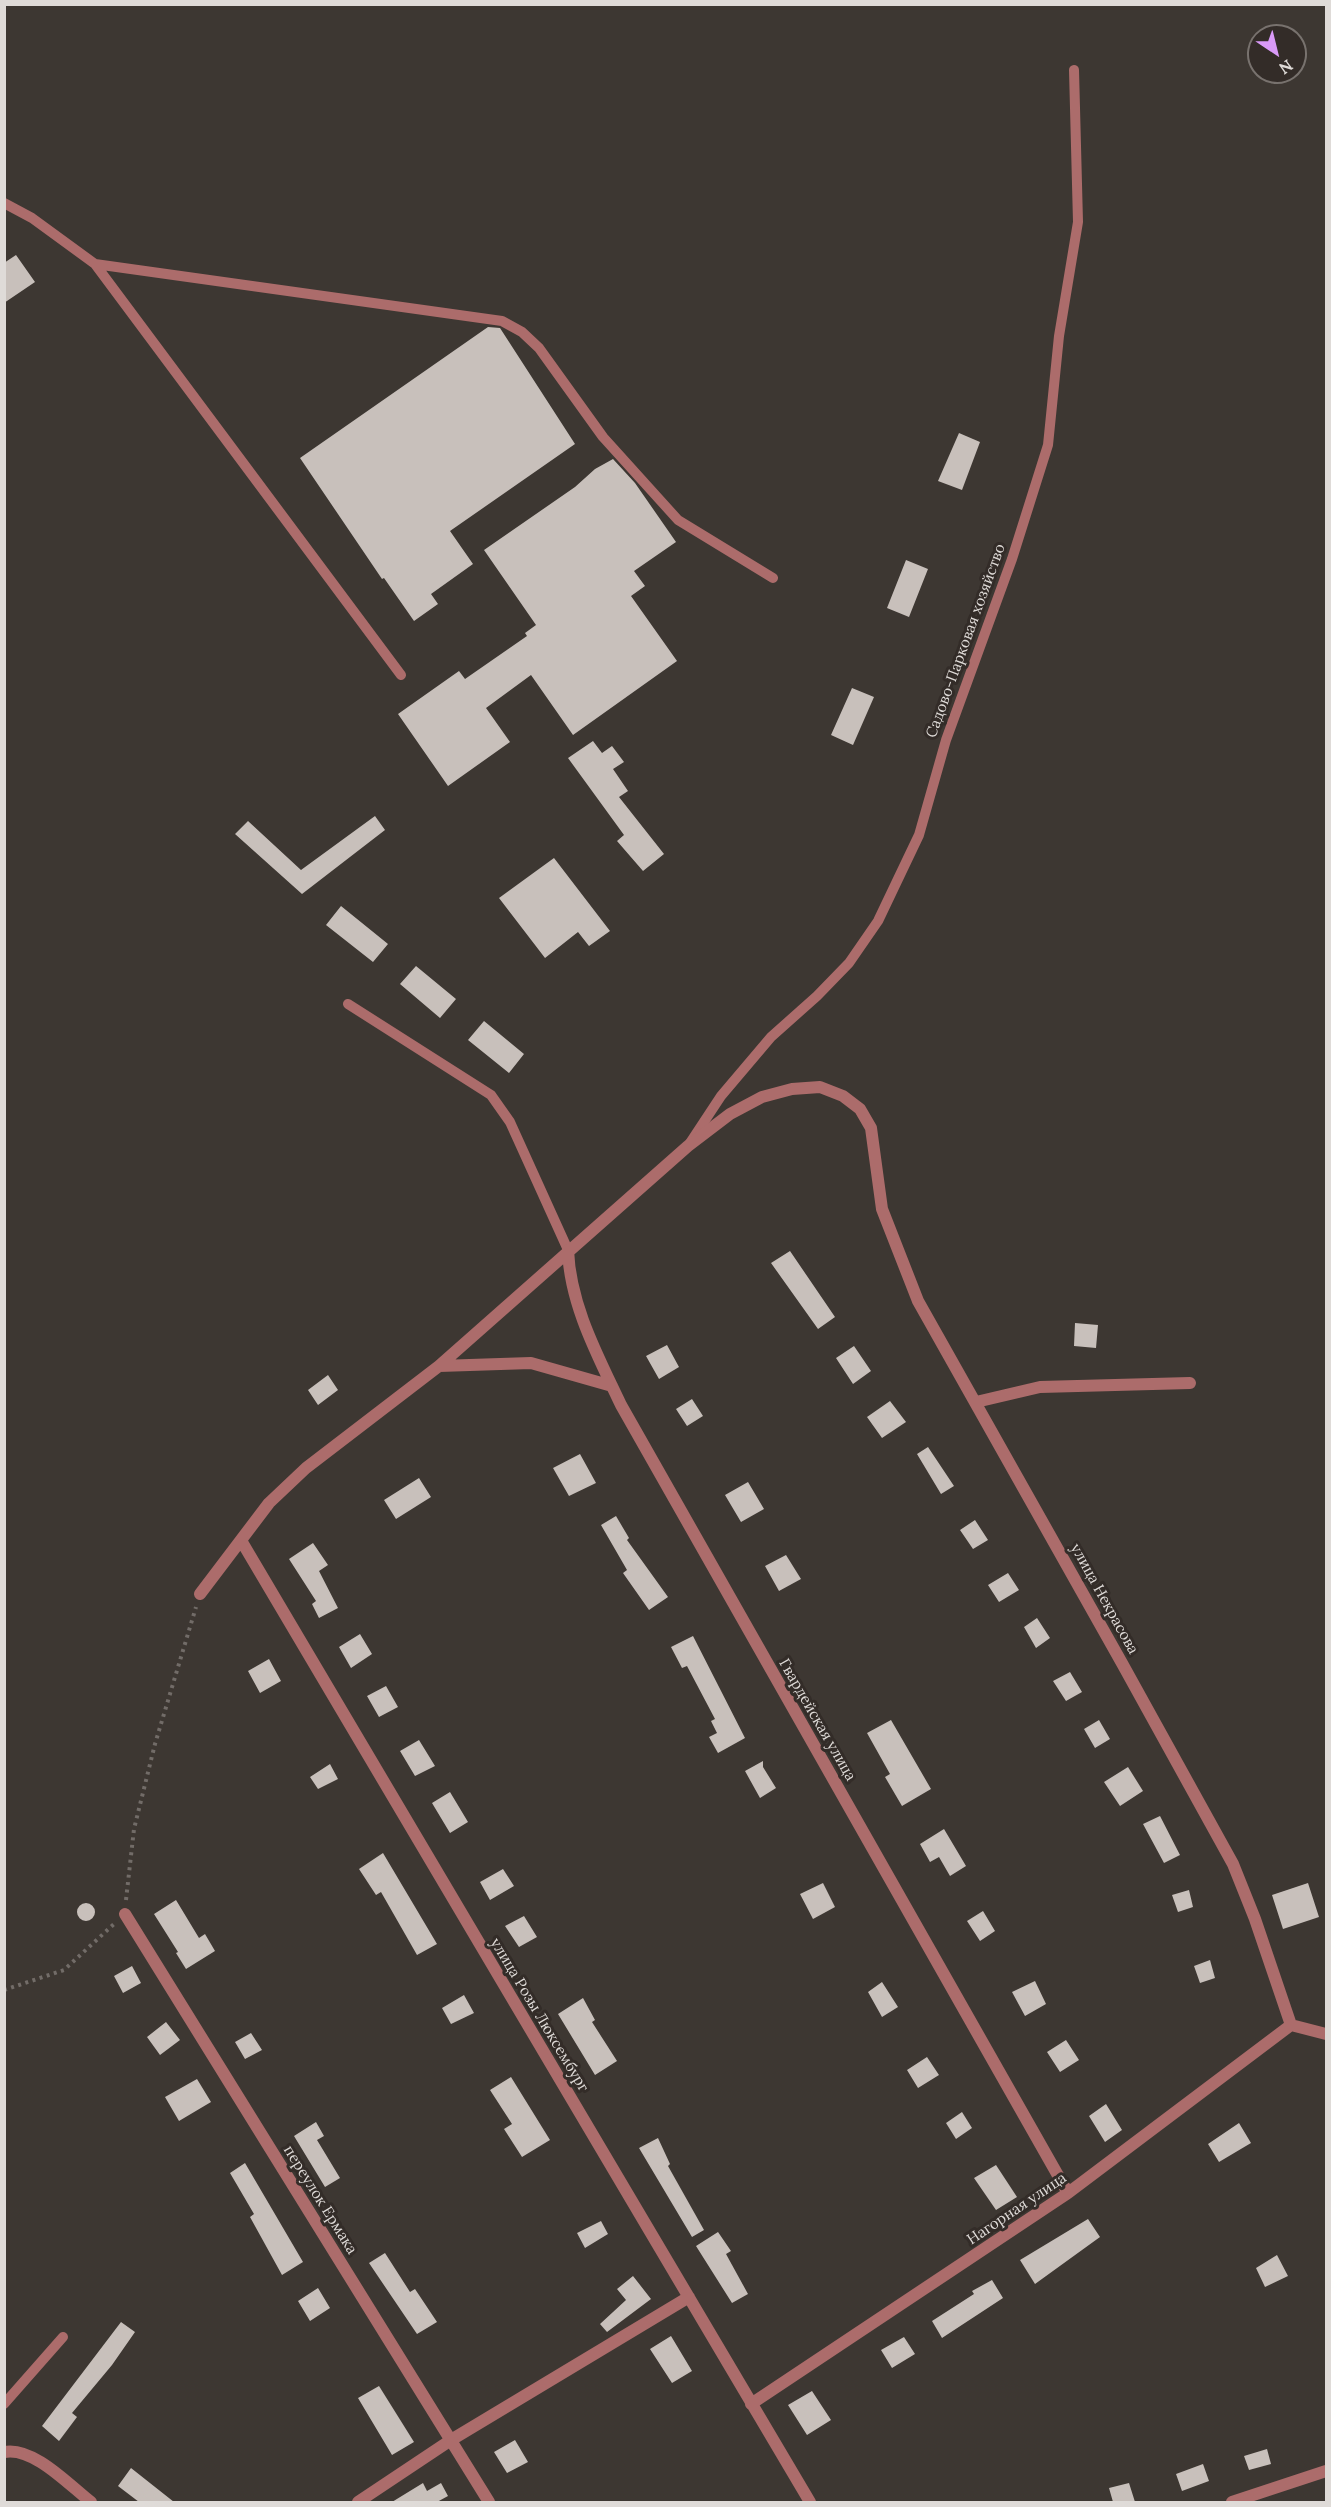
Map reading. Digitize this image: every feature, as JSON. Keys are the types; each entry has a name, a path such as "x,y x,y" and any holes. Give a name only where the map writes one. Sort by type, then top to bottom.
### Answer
{"street":[{"name":"улица Некрасова","path":"200,1594 242,1542 269,1503 306,1468 439,1366 688,1146 730,1114 762,1097 792,1089 820,1087 843,1096 860,1108 871,1128 882,1209 902,1266 918,1301 1233,1864 1291,2025"},
{"name":"Гвардейская улица","path":"568,1250 569,1275 576,1300 612,1386 1068,2193"},
{"path":"439,1366 531,1363 612,1386"},
{"path":"976,1402 1040,1387 1190,1383"},
{"name":"улица Розы Люксембург","path":"242,1542 810,2502"},
{"name":"переулок Ермака","path":"125,1914 489,2502"},
{"path":"1291,2025 1326,2034"},
{"name":"Нагорная улица","path":"751,2404 1068,2193 1291,2025"},
{"path":"358,2502 451,2440 688,2298"},
{"path":"4,2452 14,2450 31,2455 91,2502"},
{"path":"1232,2502 1326,2471"}],"lane":[{"name":"Садово-Парковая хозяйство","path":"688,1146 721,1096 771,1037 817,996 849,963 878,921 919,835 946,740 1012,559 1048,445 1059,336 1078,222 1074,70"},
{"path":"4,203 32,218 95,264 401,675"},
{"path":"95,264 501,321 522,332 538,348 603,437 678,520 773,578"},
{"path":"348,1004 490,1095 510,1122 568,1250"},
{"path":"4,2404 63,2337"}],"path":[{"path":"4,1990 64,1970 125,1914 137,1818 155,1744 200,1594"}],"building":[{"path":"16,255 35,282 4,303 4,263"},
{"path":"488,327 500,328 575,444 450,531 473,564 431,594 438,604 414,621 384,578 382,579 300,458"},
{"path":"959,433 980,442 962,490 938,481"},
{"path":"613,459 635,483 676,542 634,571 645,586 631,596 677,661 573,735 531,675 486,708 510,742 448,786 398,714 459,671 465,679 527,636 525,633 536,625 484,550 575,487 595,469"},
{"path":"906,560 928,569 909,617 887,608"},
{"path":"852,688 874,697 853,745 831,735"},
{"path":"593,741 602,753 612,746 624,762 613,769 628,791 619,797 664,854 643,871 617,841 624,835 568,758"},
{"path":"375,816 385,830 302,894 235,834 248,821 301,870"},
{"path":"554,858 610,931 589,946 578,932 545,958 499,898"},
{"path":"341,906 388,944 373,962 326,925"},
{"path":"416,966 456,999 440,1018 400,984"},
{"path":"484,1021 524,1054 509,1073 468,1040"},
{"path":"790,1251 835,1317 818,1329 771,1263"},
{"path":"1075,1323 1098,1325 1096,1348 1074,1346"},
{"path":"667,1345 679,1367 659,1379 646,1356"},
{"path":"854,1346 871,1371 853,1384 836,1358"},
{"path":"328,1375 338,1390 318,1405 308,1390"},
{"path":"692,1399 703,1416 687,1426 676,1409"},
{"path":"890,1401 906,1422 882,1438 867,1417"},
{"path":"928,1447 954,1486 941,1494 917,1454"},
{"path":"580,1454 596,1483 569,1496 553,1468"},
{"path":"419,1478 431,1497 396,1519 384,1500"},
{"path":"748,1482 764,1509 741,1522 725,1495"},
{"path":"616,1516 629,1538 627,1540 668,1597 649,1610 623,1573 627,1570 601,1525"},
{"path":"975,1520 988,1540 973,1549 960,1530"},
{"path":"313,1543 328,1565 319,1571 338,1608 319,1618 312,1604 316,1601 289,1559"},
{"path":"786,1555 801,1579 779,1591 765,1566"},
{"path":"1008,1573 1019,1590 999,1602 988,1585"},
{"path":"1037,1618 1050,1638 1036,1648 1024,1627"},
{"path":"360,1634 372,1654 351,1668 339,1647"},
{"path":"693,1636 745,1738 718,1753 709,1737 717,1733 711,1721 715,1719 687,1666 682,1668 671,1647"},
{"path":"269,1659 281,1681 260,1693 248,1671"},
{"path":"1070,1672 1082,1692 1066,1701 1053,1681"},
{"path":"386,1686 398,1707 379,1717 367,1696"},
{"path":"891,1720 931,1789 902,1806 885,1777 890,1774 867,1733"},
{"path":"1099,1720 1110,1739 1095,1748 1084,1729"},
{"path":"419,1740 435,1766 415,1776 400,1751"},
{"path":"763,1761 763,1767 776,1788 760,1798 745,1771"},
{"path":"330,1764 338,1779 318,1789 310,1777"},
{"path":"1128,1767 1143,1791 1120,1806 1104,1782"},
{"path":"450,1792 468,1822 450,1833 432,1803"},
{"path":"1160,1816 1180,1855 1164,1863 1143,1824"},
{"path":"944,1829 966,1866 950,1876 939,1857 930,1862 920,1844"},
{"path":"383,1853 437,1944 417,1955 381,1892 376,1895 359,1869"},
{"path":"503,1869 514,1886 490,1900 480,1882"},
{"path":"823,1883 835,1907 813,1919 800,1894"},
{"path":"1308,1883 1319,1917 1283,1929 1272,1895"},
{"path":"1189,1890 1193,1907 1178,1912 1172,1895"},
{"path":"176,1900 199,1938 205,1934 215,1951 186,1969 154,1914"},
{"path":"86,1903 92,1906 95,1912 92,1918 86,1921 80,1918 77,1912 80,1906"},
{"path":"983,1911 995,1931 980,1941 967,1921"},
{"path":"524,1916 537,1937 519,1947 505,1926"},
{"path":"1210,1960 1215,1978 1200,1983 1194,1966"},
{"path":"132,1966 141,1983 123,1993 114,1976"},
{"path":"1035,1981 1046,2004 1025,2016 1012,1992"},
{"path":"882,1982 898,2007 882,2017 868,1992"},
{"path":"464,1995 474,2013 451,2024 442,2008"},
{"path":"583,1998 595,2020 592,2022 617,2061 595,2075 558,2014"},
{"path":"166,2022 180,2040 160,2055 147,2037"},
{"path":"251,2033 262,2050 245,2059 235,2042"},
{"path":"1066,2040 1079,2060 1060,2072 1047,2052"},
{"path":"927,2057 939,2075 918,2088 907,2070"},
{"path":"511,2077 550,2140 522,2157 504,2129 512,2124 490,2090"},
{"path":"197,2079 211,2102 179,2121 165,2097"},
{"path":"1106,2104 1122,2130 1105,2142 1089,2116"},
{"path":"962,2112 972,2128 956,2139 946,2123"},
{"path":"316,2122 324,2136 317,2140 340,2178 325,2187 294,2136"},
{"path":"1239,2123 1251,2143 1219,2162 1208,2144"},
{"path":"658,2138 670,2164 668,2166 704,2230 692,2237 639,2148"},
{"path":"245,2163 303,2262 282,2275 250,2217 254,2214 230,2173"},
{"path":"996,2165 1017,2197 996,2210 974,2178"},
{"path":"1088,2219 1100,2237 1035,2284 1020,2260"},
{"path":"601,2221 608,2234 585,2248 577,2233"},
{"path":"718,2232 731,2251 726,2254 748,2294 732,2303 696,2246"},
{"path":"385,2253 410,2292 415,2289 437,2322 417,2334 369,2263"},
{"path":"1277,2255 1288,2276 1265,2287 1256,2268"},
{"path":"633,2276 651,2299 607,2332 600,2324 626,2300 617,2289"},
{"path":"992,2280 1003,2298 942,2338 932,2321 974,2294 972,2291"},
{"path":"318,2288 330,2308 310,2321 298,2301"},
{"path":"121,2322 135,2332 112,2365 72,2413 77,2417 59,2441 42,2426"},
{"path":"671,2336 692,2371 672,2383 650,2349"},
{"path":"904,2337 915,2354 892,2368 881,2350"},
{"path":"379,2386 414,2442 392,2455 358,2398"},
{"path":"812,2391 831,2420 807,2435 788,2405"},
{"path":"515,2440 528,2462 507,2473 494,2452"},
{"path":"1267,2449 1271,2464 1249,2470 1244,2456"},
{"path":"1203,2464 1209,2481 1182,2491 1176,2474"},
{"path":"131,2468 174,2502 139,2502 118,2486"},
{"path":"423,2483 427,2491 441,2483 448,2496 437,2502 392,2502"},
{"path":"1129,2483 1135,2502 1113,2502 1109,2488"}]}
